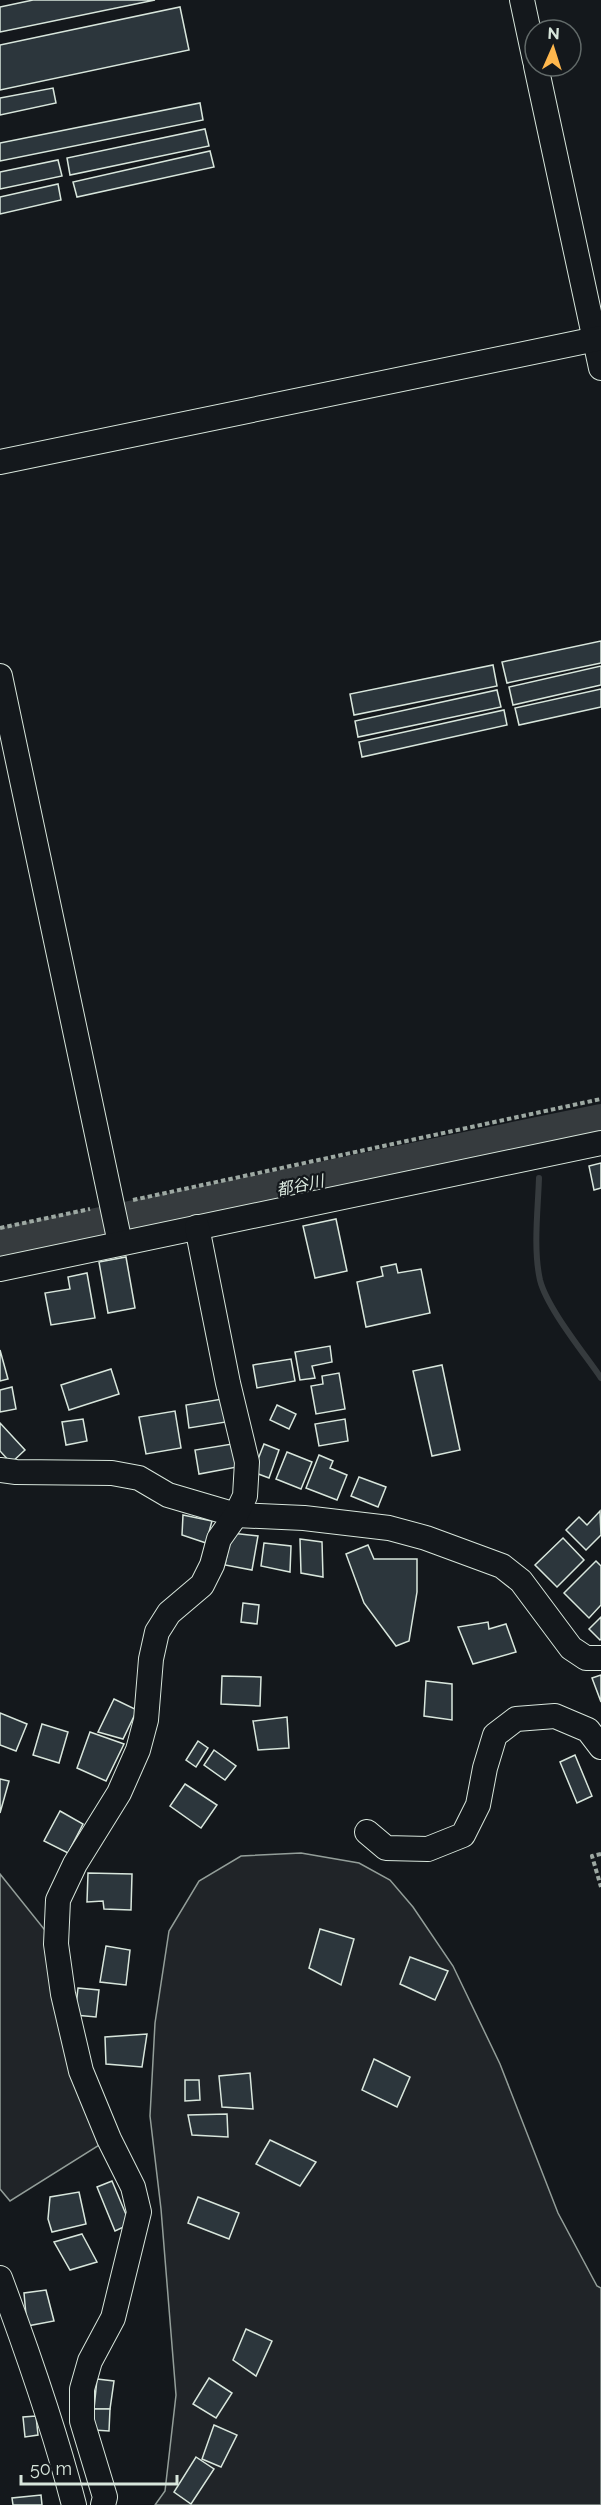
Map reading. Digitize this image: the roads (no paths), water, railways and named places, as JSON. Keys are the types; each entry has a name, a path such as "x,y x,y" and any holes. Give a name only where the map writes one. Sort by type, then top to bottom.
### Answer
{"street":[{"path":"522,0 526,18"},
{"path":"539,78 598,339 601,368"},
{"path":"0,462 598,339"},
{"path":"0,676 116,1224"},
{"path":"0,1269 116,1224 197,1227 601,1143"},
{"path":"103,2505 105,2497 82,2421 82,2389 90,2361 113,2318 139,2212 133,2187 109,2139 81,2071 63,1994 56,1944 58,1900 75,1864 119,1793 138,1750 147,1720 151,1659 157,1632 169,1613 202,1585 212,1565 219,1539 236,1515 245,1496 247,1462 228,1383 197,1227"},
{"path":"0,1470 121,1474 139,1478 168,1495 236,1515 304,1518 389,1528 426,1538 483,1557 502,1566 521,1581 571,1648 586,1658 601,1658"},
{"path":"367,1832 386,1848 428,1849 463,1835 478,1805 485,1768 495,1735 516,1719 555,1716 588,1731 601,1747"},
{"path":"0,2278 56,2438 74,2505"}],"waterway":[{"name":"都谷川","path":"0,1247 601,1123"},
{"path":"539,1178 536,1242 540,1280 558,1317 601,1378"}]}
